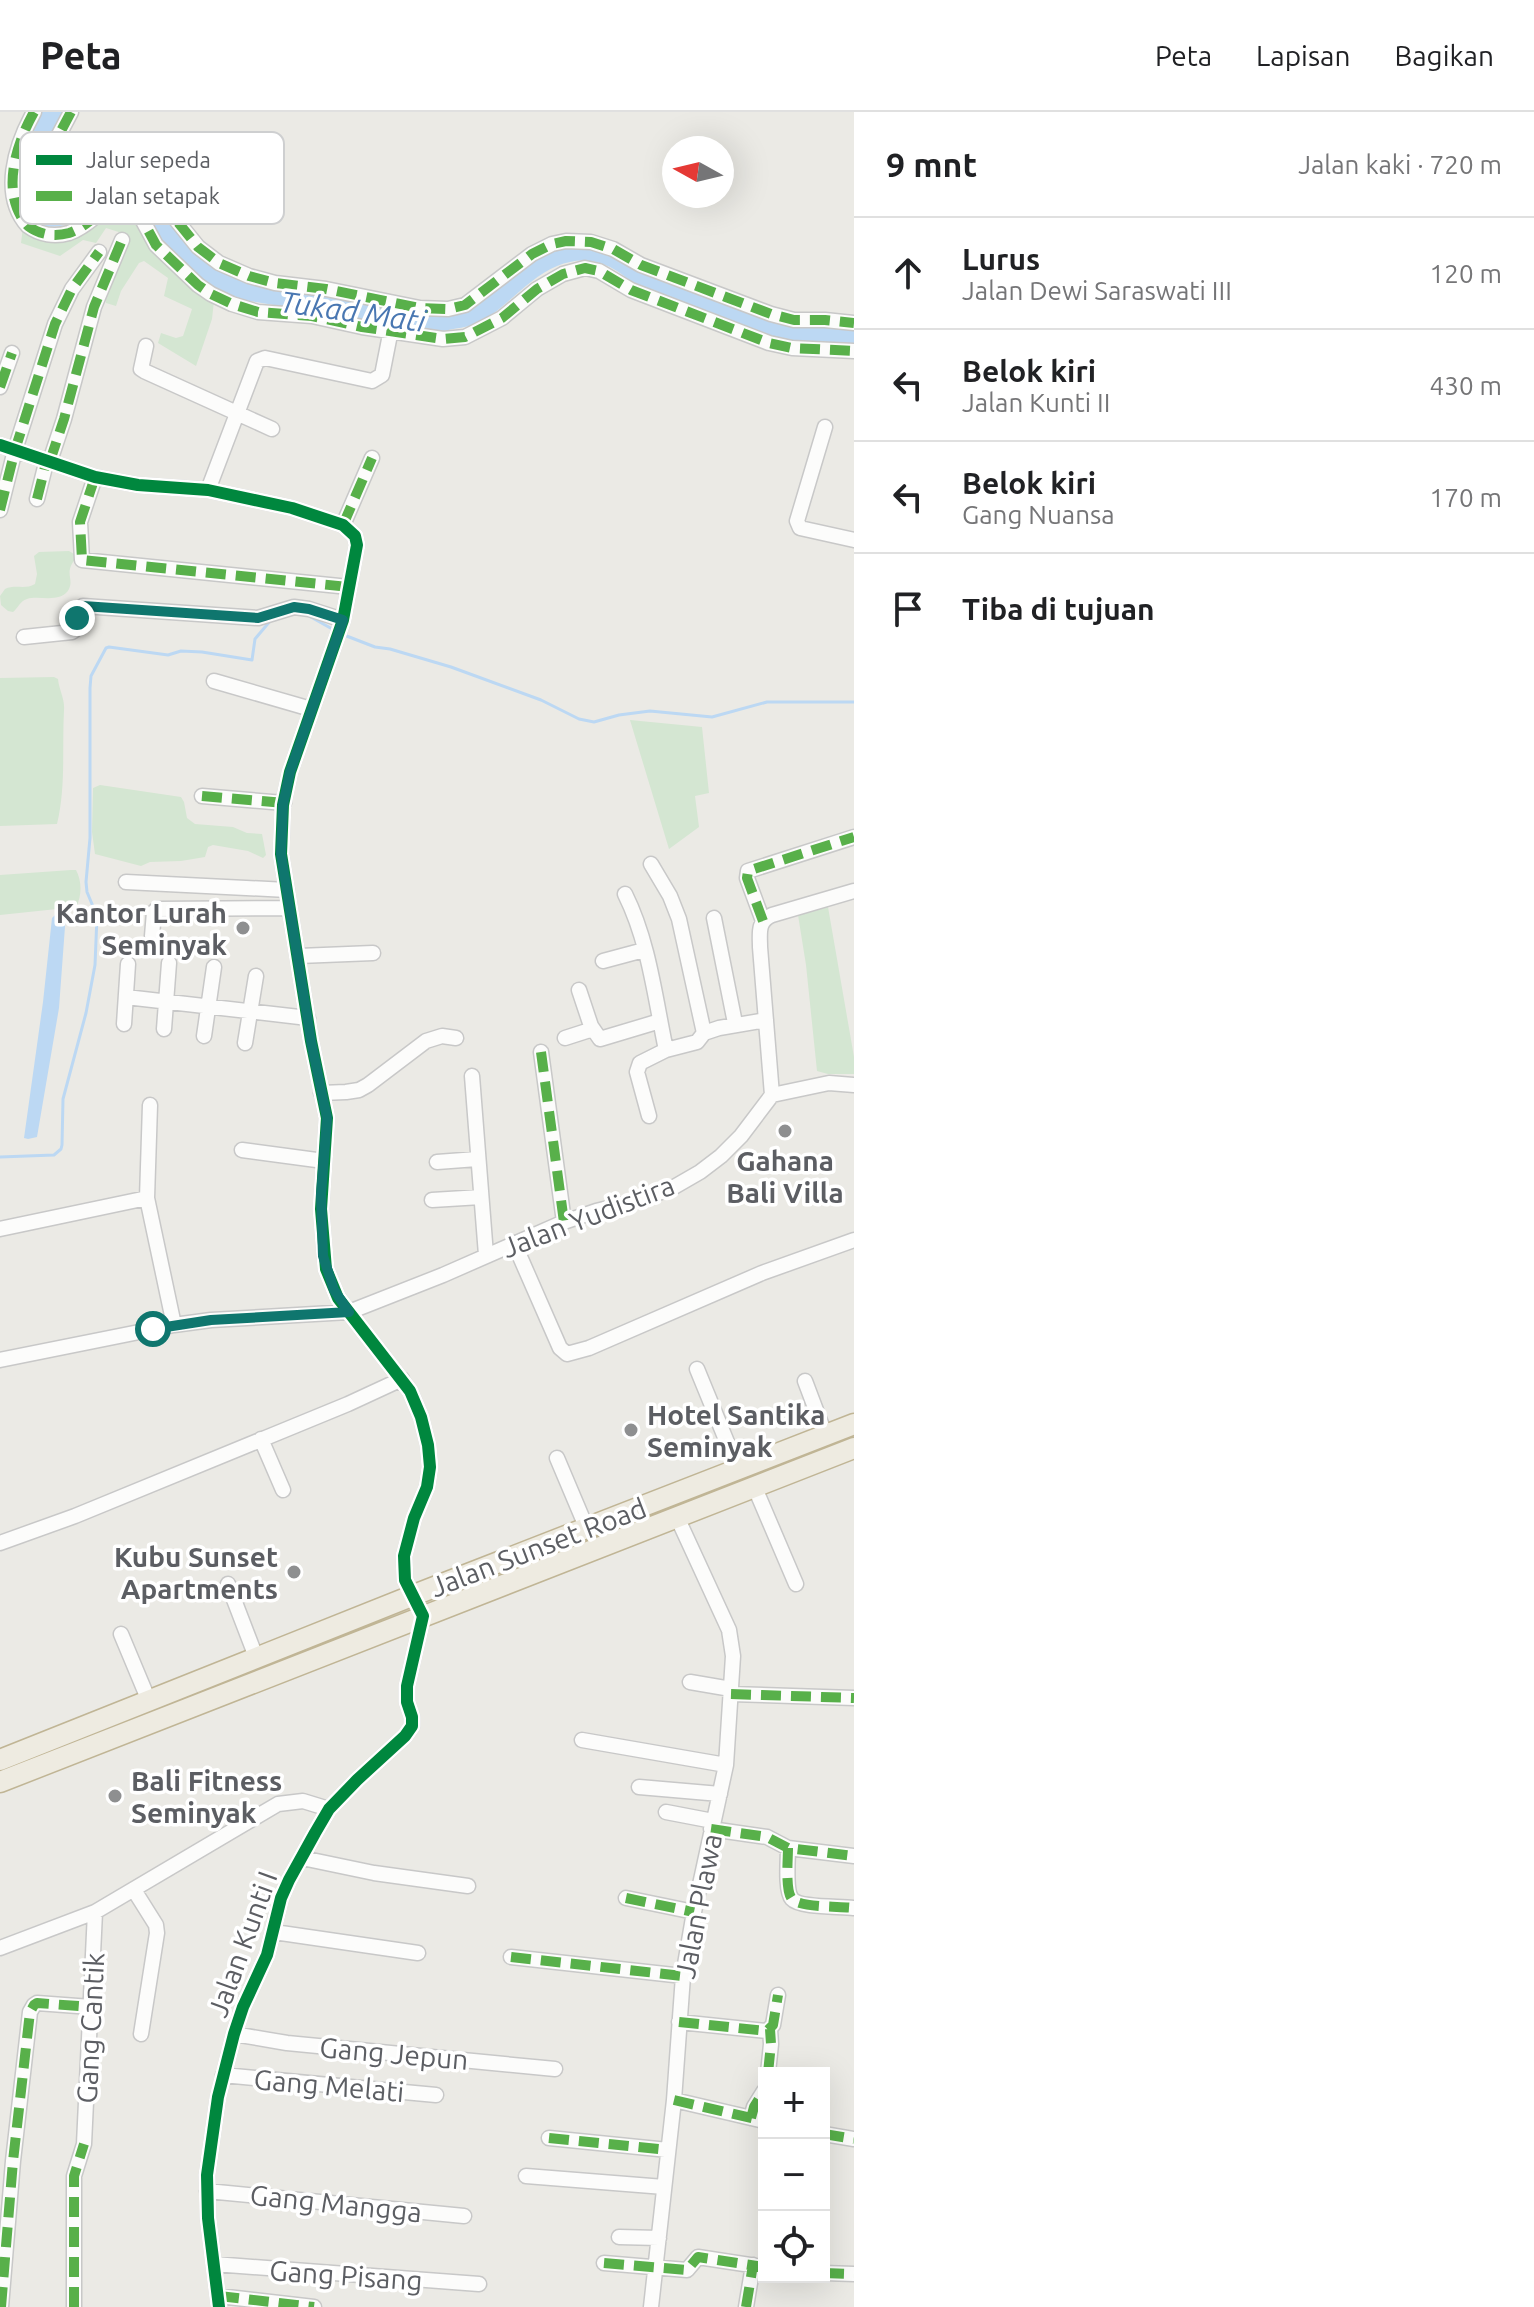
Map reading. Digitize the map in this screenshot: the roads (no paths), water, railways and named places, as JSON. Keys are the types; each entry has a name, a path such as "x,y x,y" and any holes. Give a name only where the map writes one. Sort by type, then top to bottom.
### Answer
{"highway":[{"name":"Jalan Sunset Road","path":"0,1760 854,1424"},
{"name":"Jalan Sunset Road","path":"0,1782 854,1448"}],"street":[{"path":"25,132 34,112"},
{"path":"60,132 71,112"},
{"path":"20,143 12,161 8,192 20,219"},
{"path":"26,224 52,236 70,233 87,224"},
{"path":"145,224 156,245 198,285 221,299 258,312 312,316 443,339 465,337 502,318 537,289 563,274 585,268 599,271 631,290 769,343 792,348 854,351"},
{"path":"180,224 198,247 219,263 249,276 396,305 448,309 465,305 532,254 566,241 591,242 613,249 641,265 771,314 794,320 854,323"},
{"path":"37,499 64,419 94,307 122,240"},
{"path":"0,510 7,448 55,324 72,289 99,252"},
{"path":"208,490 255,364 260,359 377,380 382,375 396,305"},
{"path":"146,346 141,369 272,429"},
{"path":"0,387 12,353"},
{"path":"825,427 797,521 800,528 854,540"},
{"path":"7,448 95,477 138,485 208,490 292,508 343,525 355,536 357,545 343,620 290,772 284,803 281,854 327,1118 321,1209 323,1256 334,1290 410,1391 428,1445 430,1467 427,1487 414,1518 404,1556 405,1580 423,1616"},
{"path":"343,525 372,458"},
{"path":"95,477 80,522 82,560 349,587"},
{"path":"24,637 72,632 83,606 258,618 294,607 343,620"},
{"path":"214,681 311,709"},
{"path":"202,796 284,803"},
{"path":"763,921 747,878 748,871 854,837"},
{"path":"651,864 670,896 679,919 704,1033"},
{"path":"126,882 287,890"},
{"path":"854,892 772,915 763,921 760,930 772,1095 829,1083 854,1085"},
{"path":"625,894 635,914 666,1050"},
{"path":"152,936 154,912 157,909 289,908"},
{"path":"714,918 735,1023"},
{"path":"603,961 644,950"},
{"path":"299,956 373,953"},
{"path":"164,1029 169,963"},
{"path":"124,1024 128,964"},
{"path":"204,1036 214,967"},
{"path":"245,1043 256,976"},
{"path":"579,990 593,1029 600,1039 660,1021"},
{"path":"126,997 308,1018"},
{"path":"649,1116 637,1065 666,1050 697,1042 704,1033 735,1023 766,1020"},
{"path":"565,1038 593,1029"},
{"path":"321,1093 359,1090 426,1041 442,1036 456,1038"},
{"path":"541,1052 564,1222"},
{"path":"472,1076 486,1255"},
{"name":"Jalan Yudistira","path":"0,1360 174,1325 349,1312 429,1282 564,1222 674,1187 700,1172 741,1136 772,1095"},
{"path":"150,1105 147,1198 174,1325"},
{"path":"242,1150 324,1161"},
{"path":"437,1162 477,1159"},
{"path":"432,1200 481,1197"},
{"path":"0,1229 147,1198"},
{"path":"514,1243 560,1348 564,1353 571,1354 762,1273 854,1240"},
{"path":"697,1369 738,1469"},
{"path":"0,1543 75,1516 368,1396 402,1379"},
{"path":"805,1381 825,1434"},
{"path":"261,1439 283,1490"},
{"path":"557,1458 587,1529"},
{"path":"755,1488 796,1584"},
{"name":"Jalan Plawa","path":"651,2307 674,2100 683,1976 726,1765 731,1692 731,1638 677,1517"},
{"path":"228,1584 256,1657"},
{"name":"Jalan Kunti I","path":"219,2301 207,2191 209,2150 234,2034 265,1961 281,1898 329,1809 409,1731 412,1721 407,1686 423,1616"},
{"path":"121,1634 149,1701"},
{"path":"690,1682 731,1692 854,1698"},
{"path":"582,1740 726,1765"},
{"path":"639,1787 720,1794"},
{"path":"0,1948 95,1912 278,1804 303,1801 329,1809"},
{"path":"666,1812 767,1837 788,1848 854,1856"},
{"path":"788,1848 788,1884 792,1899 804,1904 854,1908"},
{"path":"302,1858 374,1873 468,1886"},
{"path":"134,1890 156,1925 157,1933 141,2034"},
{"path":"626,1898 694,1912"},
{"name":"Gang Cantik","path":"74,2307 74,2176 84,2144 95,1912"},
{"path":"274,1932 418,1953"},
{"path":"511,1957 683,1976"},
{"path":"679,2022 764,2032 773,2025 778,1995"},
{"path":"1,2307 3,2244 30,2012 37,2003 91,2007"},
{"path":"769,2067 770,2029"},
{"name":"Gang Jepun","path":"234,2034 287,2043 555,2069"},
{"name":"Gang Melati","path":"223,2075 436,2095"},
{"path":"674,2100 757,2119"},
{"path":"830,2135 854,2139"},
{"path":"549,2138 668,2150"},
{"path":"526,2176 664,2187"},
{"name":"Gang Mangga","path":"207,2191 464,2216"},
{"path":"619,2237 659,2238"},
{"path":"604,2263 687,2270 698,2257 758,2266"},
{"name":"Gang Pisang","path":"214,2264 479,2284"},
{"path":"746,2307 758,2269"},
{"path":"830,2273 854,2274"},
{"path":"219,2301 314,2307"}],"water":[{"path":"37,112 64,112 53,132 29,132"},
{"path":"20,156 20,212 9,185"},
{"path":"38,224 68,224 48,227"},
{"name":"Tukad Mati","path":"149,224 182,224 216,265 442,312 548,246 581,243 747,308 854,327 854,347 779,341 636,287 611,267 585,260 544,272 482,321 440,332 244,300 208,286 176,261"},
{"path":"66,913 59,1008 37,1137 28,1139 24,1138 52,918"}],"waterway":[{"path":"309,616 334,630"},
{"path":"0,1157 54,1155 62,1145 63,1099 95,965 97,916 86,882 90,838 91,676 109,647 168,655 181,651 202,652 252,660 255,639 271,620"},
{"path":"344,635 375,647 451,667 541,700 579,719 594,722 650,711 712,717 767,702 854,702"}],"place":[{"name":"Kantor Lurah Seminyak","path":"243,928"},
{"name":"Gahana Bali Villa","path":"785,1131"},
{"name":"Hotel Santika Seminyak","path":"631,1430"},
{"name":"Kubu Sunset Apartments","path":"294,1572"},
{"name":"Bali Fitness Seminyak","path":"115,1796"}]}
